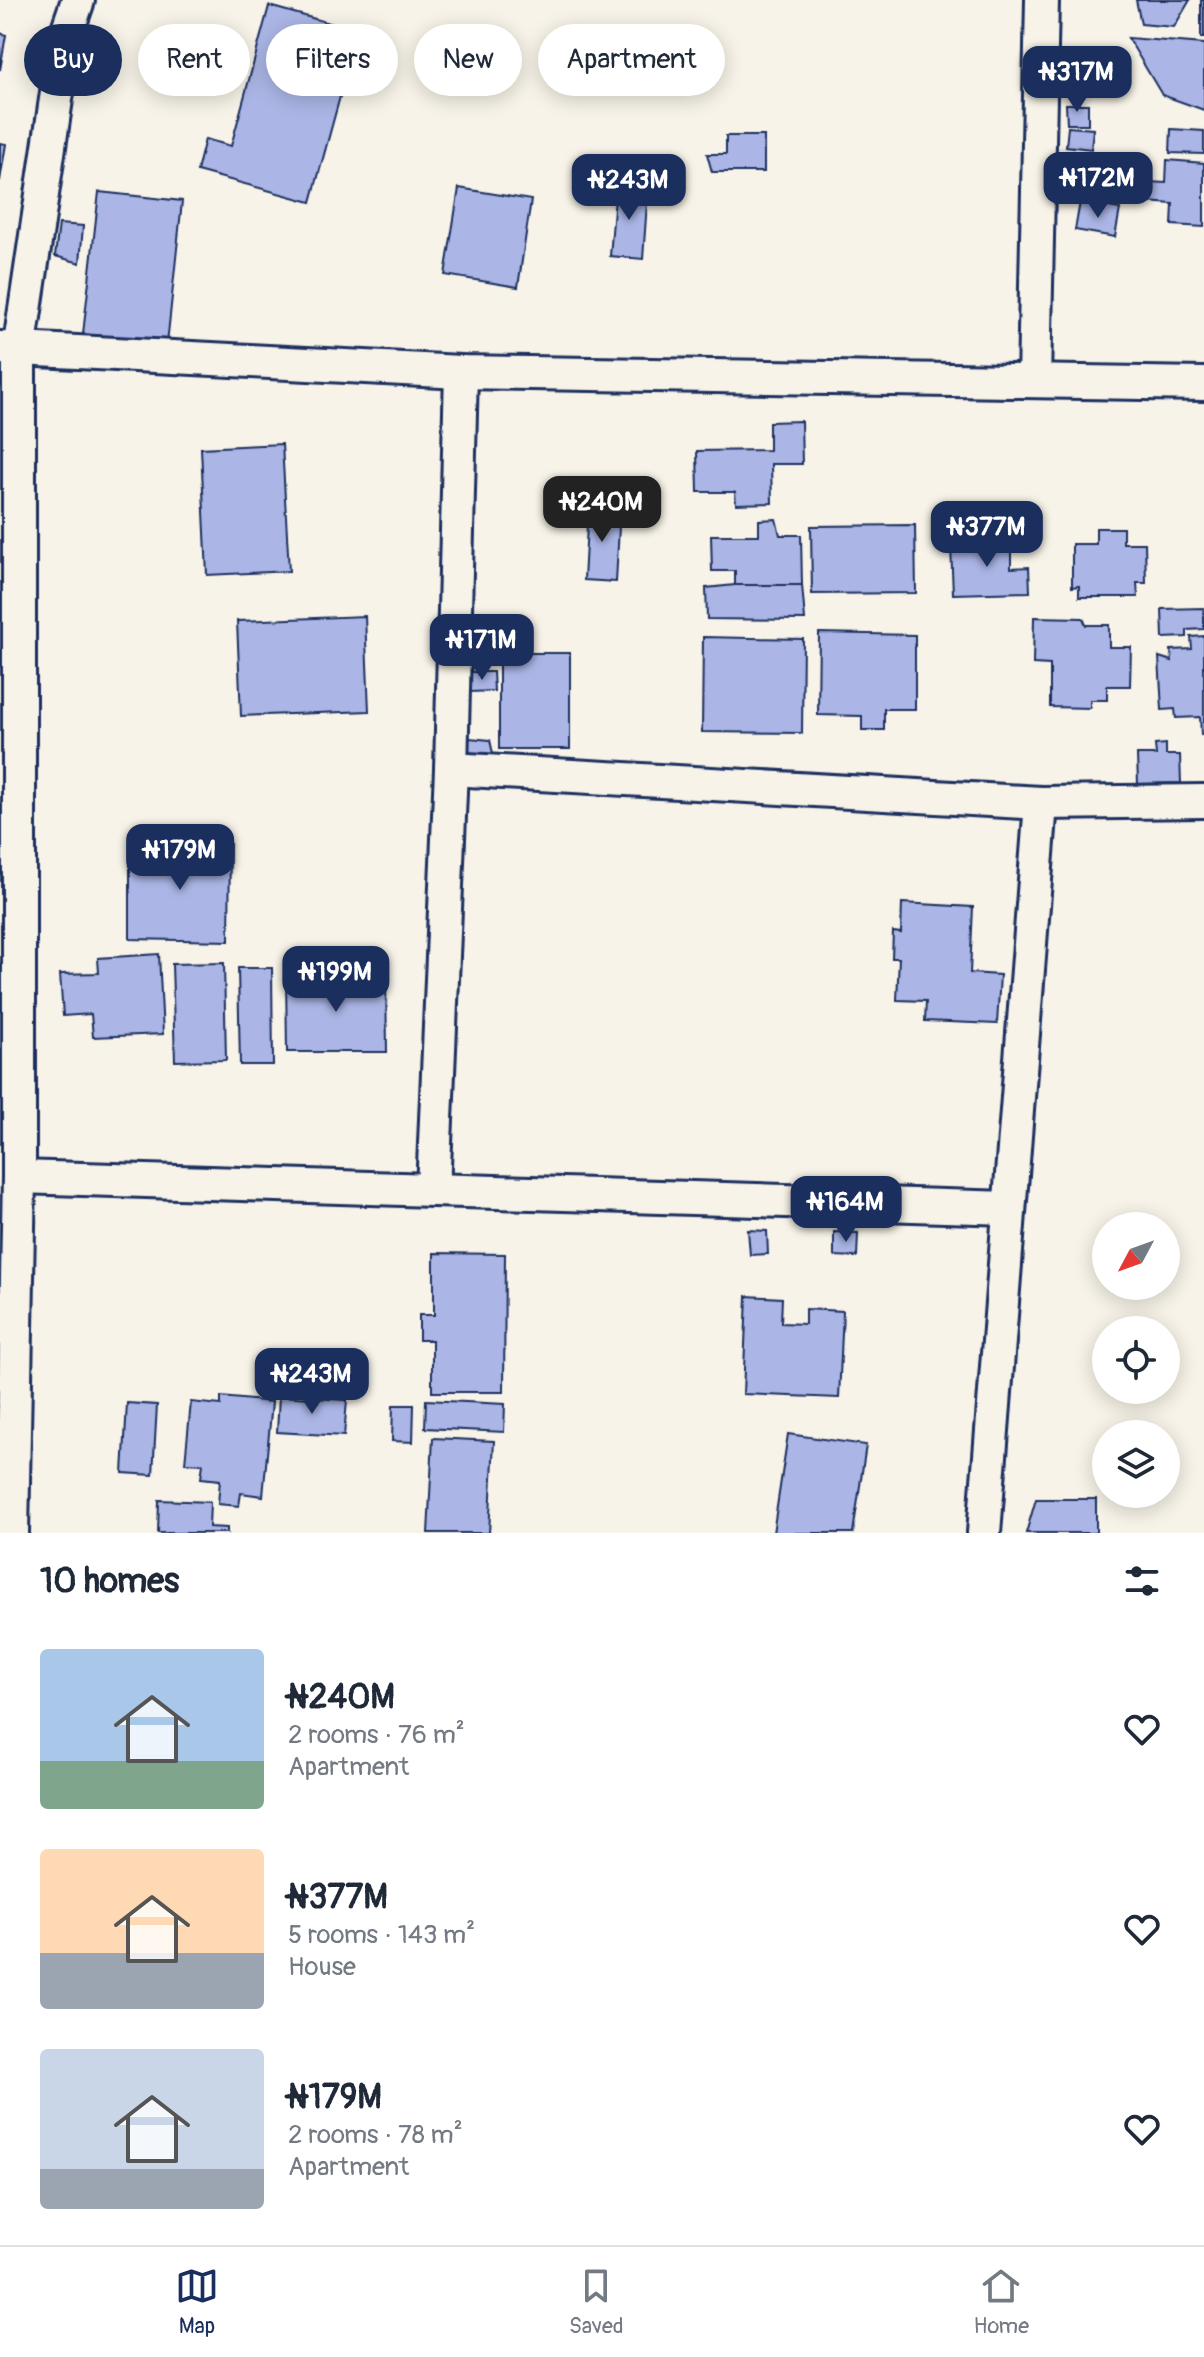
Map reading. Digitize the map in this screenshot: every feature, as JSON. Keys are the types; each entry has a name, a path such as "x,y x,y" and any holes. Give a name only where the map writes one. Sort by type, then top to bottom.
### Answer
{"street":[{"path":"12,1533 19,1177 10,350 65,38 78,0"},
{"path":"1034,381 1042,0"},
{"path":"10,350 461,372 1204,384"},
{"path":"433,1190 451,769 461,372"},
{"path":"451,769 1041,803 1204,801"},
{"path":"984,1533 1041,803"},
{"path":"19,1177 1009,1208"}],"building":[{"path":"1136,0 1190,0 1174,27 1141,24"},
{"path":"1201,0 1204,0 1204,38 1201,38"},
{"path":"269,6 333,24 266,24 266,96 340,96 311,202 197,171 205,139 231,146 245,96 250,96 250,76"},
{"path":"0,33 6,35 0,70"},
{"path":"1128,38 1204,44 1204,110 1162,95"},
{"path":"1066,104 1088,104 1088,124 1067,124"},
{"path":"1068,127 1093,129 1091,149 1066,146"},
{"path":"1171,129 1204,131 1204,154 1170,153"},
{"path":"726,136 764,136 764,172 712,172 707,154 726,154"},
{"path":"0,143 6,144 0,181"},
{"path":"1167,160 1204,163 1204,227 1172,225 1173,204 1146,202 1148,182 1166,183"},
{"path":"616,185 648,188 643,259 610,256"},
{"path":"459,188 531,200 518,287 445,275"},
{"path":"99,192 182,201 167,344 83,334"},
{"path":"1080,202 1120,209 1115,237 1075,230"},
{"path":"59,224 83,226 80,263 55,256"},
{"path":"801,421 802,464 771,464 772,503 736,504 735,492 698,492 697,451 769,450 769,422"},
{"path":"282,444 289,571 207,575 201,448"},
{"path":"588,506 620,508 616,582 584,580"},
{"path":"776,519 780,535 801,535 802,585 735,585 735,571 712,571 711,535 759,535 759,520"},
{"path":"915,525 916,593 812,594 811,526"},
{"path":"1096,528 1123,528 1123,543 1145,543 1146,583 1137,583 1138,597 1079,597 1079,586 1072,587 1072,544 1096,544"},
{"path":"995,536 995,546 1011,545 1011,568 1029,567 1030,592 953,594 951,546 971,545 970,537"},
{"path":"802,585 805,620 707,619 706,588"},
{"path":"1204,608 1204,629 1187,630 1187,637 1163,638 1162,609"},
{"path":"365,616 369,711 241,716 237,621"},
{"path":"1034,617 1083,618 1086,625 1109,625 1109,647 1131,647 1130,686 1107,686 1107,700 1090,700 1090,708 1050,707 1050,665 1033,664"},
{"path":"819,633 915,635 915,709 884,709 884,730 862,730 862,716 818,715"},
{"path":"1204,636 1204,735 1201,735 1200,717 1176,718 1175,709 1162,710 1159,657 1172,661 1171,650 1192,649 1191,637"},
{"path":"703,637 803,639 802,733 702,732"},
{"path":"499,653 570,653 570,749 499,749"},
{"path":"470,672 493,672 494,691 470,692"},
{"path":"469,738 490,740 494,758 468,757"},
{"path":"1166,744 1166,755 1180,755 1181,783 1138,784 1137,755 1156,755 1155,745"},
{"path":"130,843 230,844 229,941 130,939"},
{"path":"902,903 973,907 970,973 1000,975 997,1024 925,1021 926,1001 897,1000 899,958 892,958 893,932 901,933"},
{"path":"159,954 163,1034 93,1037 91,1014 63,1016 60,974 99,973 98,958"},
{"path":"224,963 226,1060 175,1061 172,964"},
{"path":"238,968 272,968 273,1065 240,1065"},
{"path":"286,975 386,975 387,1052 287,1052"},
{"path":"748,1230 767,1231 768,1254 750,1255"},
{"path":"834,1232 858,1233 857,1257 834,1256"},
{"path":"434,1253 505,1254 504,1392 432,1392 432,1340 419,1340 419,1315 434,1315"},
{"path":"747,1296 782,1298 781,1323 805,1324 805,1309 843,1311 839,1398 743,1394"},
{"path":"279,1396 347,1400 344,1436 277,1432"},
{"path":"221,1397 272,1402 263,1496 241,1493 239,1506 218,1504 220,1480 201,1478 203,1464 185,1463 191,1402 221,1405"},
{"path":"426,1400 505,1404 504,1432 425,1428"},
{"path":"127,1403 157,1405 153,1475 123,1473"},
{"path":"393,1405 414,1405 413,1442 392,1441"},
{"path":"788,1434 866,1445 853,1533 773,1533"},
{"path":"433,1438 494,1441 489,1533 428,1533"},
{"path":"1036,1499 1092,1499 1092,1508 1096,1508 1096,1533 1026,1533"},
{"path":"159,1500 210,1502 209,1527 227,1528 227,1533 158,1533"}]}
